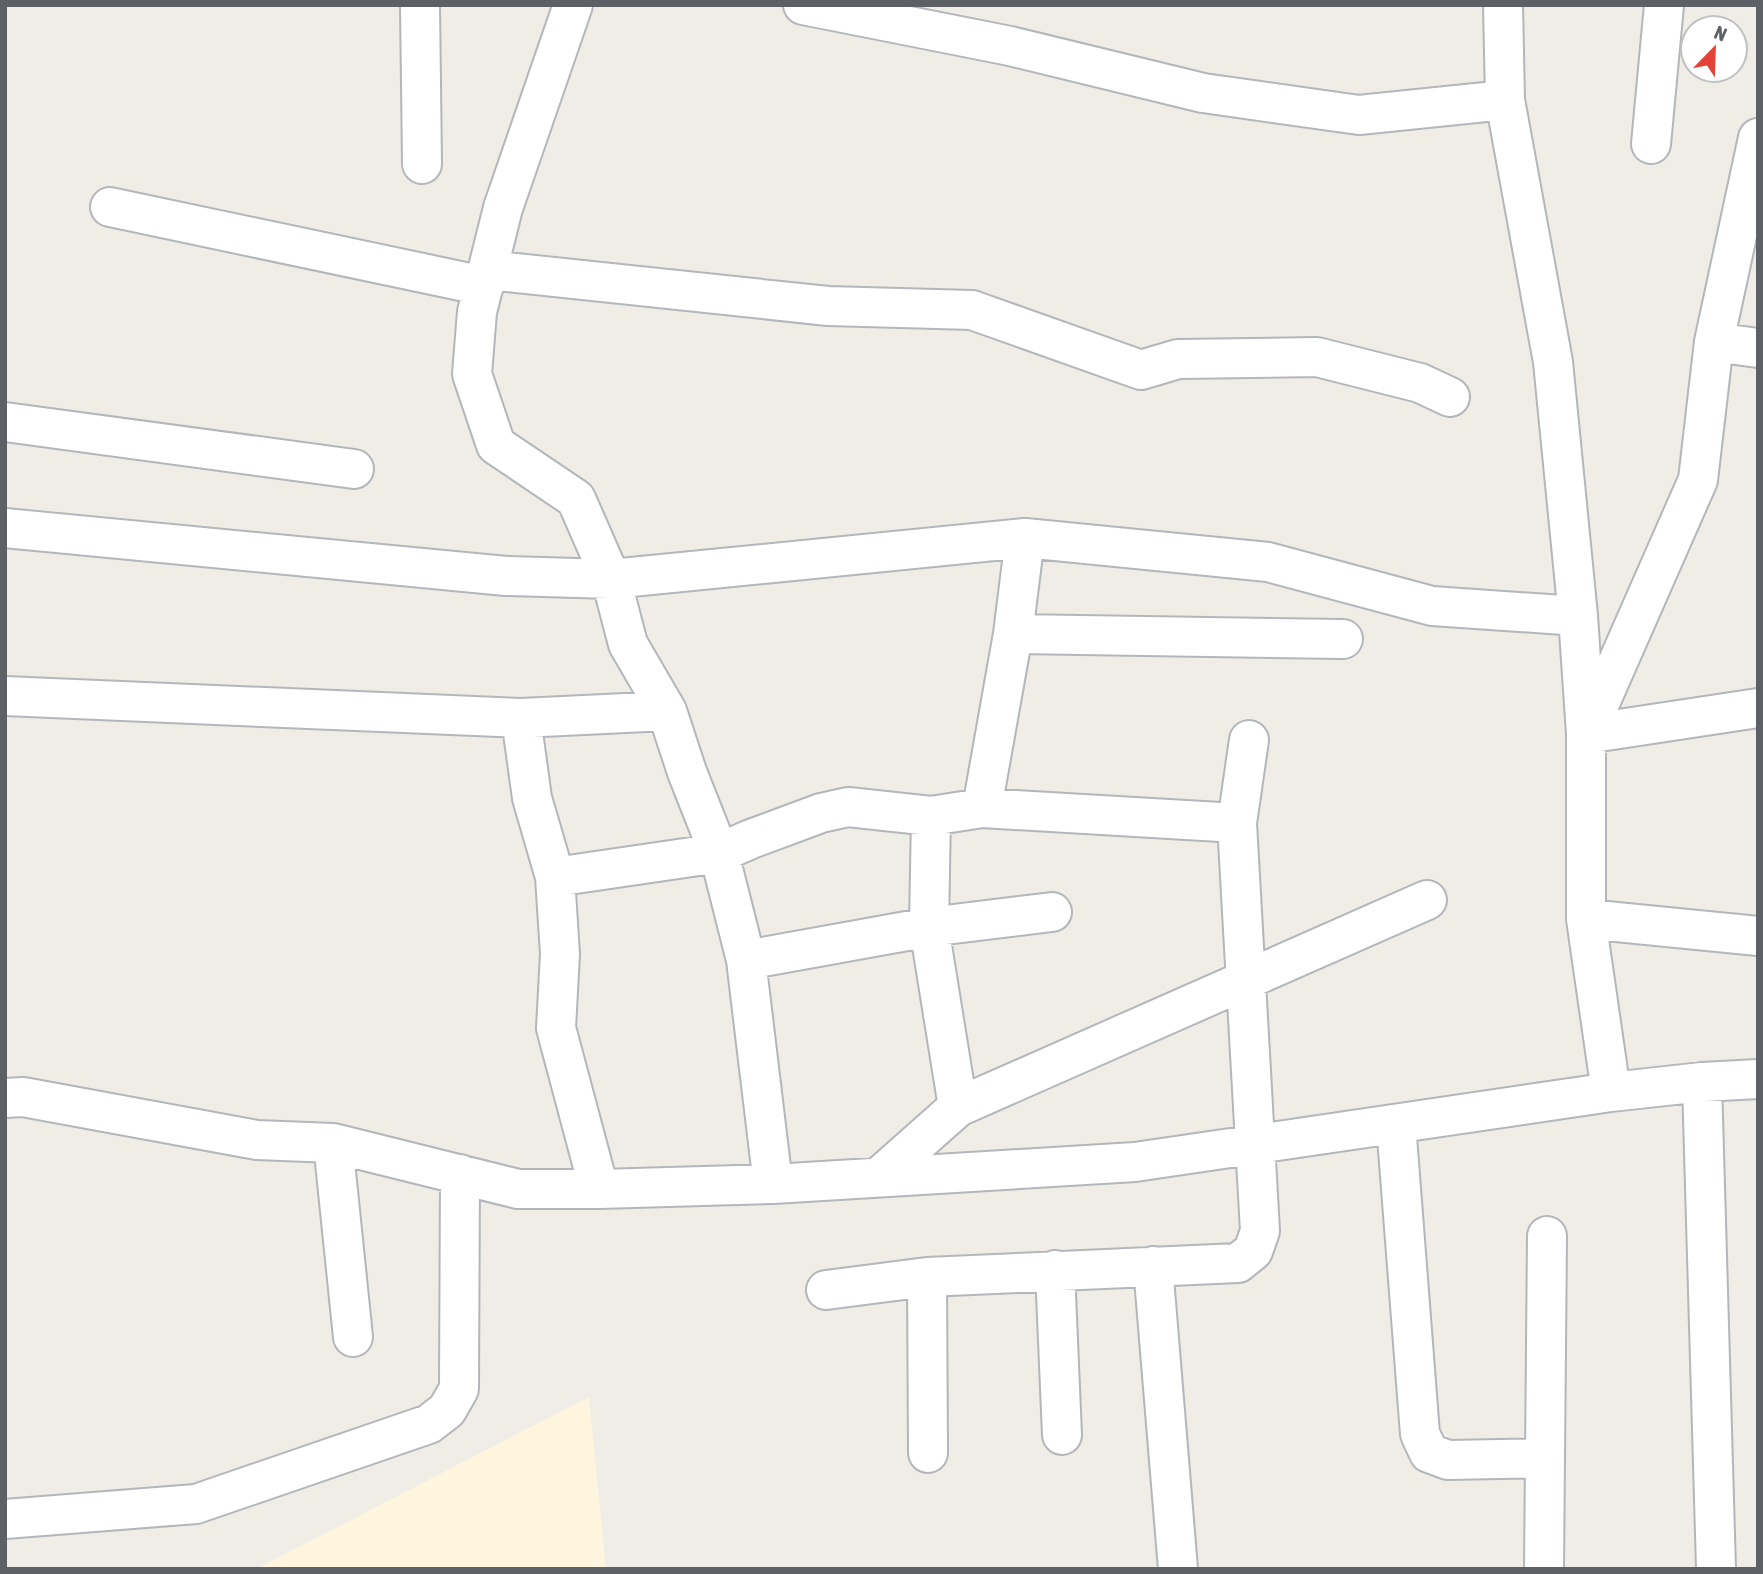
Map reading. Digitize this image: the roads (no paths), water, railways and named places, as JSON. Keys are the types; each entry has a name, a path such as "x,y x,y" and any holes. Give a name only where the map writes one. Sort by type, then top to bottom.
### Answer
{"street":[{"path":"420,5 422,164"},
{"path":"573,5 503,208 478,312 472,374 496,445 576,499 611,579 628,644 667,711 687,772 719,853 746,960 773,1184"},
{"path":"803,5 1010,46 1203,93 1346,114 1359,115 1505,100"},
{"path":"1503,5 1505,100 1553,362 1578,616 1586,734 1586,919 1611,1092"},
{"path":"1651,144 1664,5"},
{"path":"1586,734 1698,480 1714,342 1758,138"},
{"path":"110,207 486,278 828,306 972,310 1141,370 1178,359 1317,357 1420,383 1450,397"},
{"path":"1714,342 1758,348"},
{"path":"5,422 354,469"},
{"path":"5,528 506,576 611,579 1024,538 1268,562 1432,606 1578,616"},
{"path":"982,808 1013,634 1024,538"},
{"path":"1013,634 1343,639"},
{"path":"5,696 521,718 667,711"},
{"path":"1586,734 1758,708"},
{"path":"521,718 532,798 555,877 560,954 556,1028 599,1189"},
{"path":"826,1290 927,1277 1238,1263 1253,1251 1260,1231 1237,824 1249,740"},
{"path":"555,877 719,853 821,813 848,807 931,816 982,808 1237,824"},
{"path":"931,816 929,927 958,1107"},
{"path":"879,1178 958,1107 1427,900"},
{"path":"746,960 929,927 1052,912"},
{"path":"1586,919 1758,936"},
{"path":"5,1098 23,1097 257,1140 333,1143 518,1189 599,1189 773,1184 1135,1162 1611,1092 1758,1079"},
{"path":"1702,1082 1716,1569"},
{"path":"1396,1124 1420,1434 1429,1453 1448,1460 1545,1458"},
{"path":"333,1143 353,1337"},
{"path":"5,1519 196,1504 429,1424 447,1410 459,1389 460,1174"},
{"path":"1545,1569 1547,1236"},
{"path":"1153,1266 1178,1569"},
{"path":"1055,1270 1062,1435"},
{"path":"927,1277 928,1452"}]}
